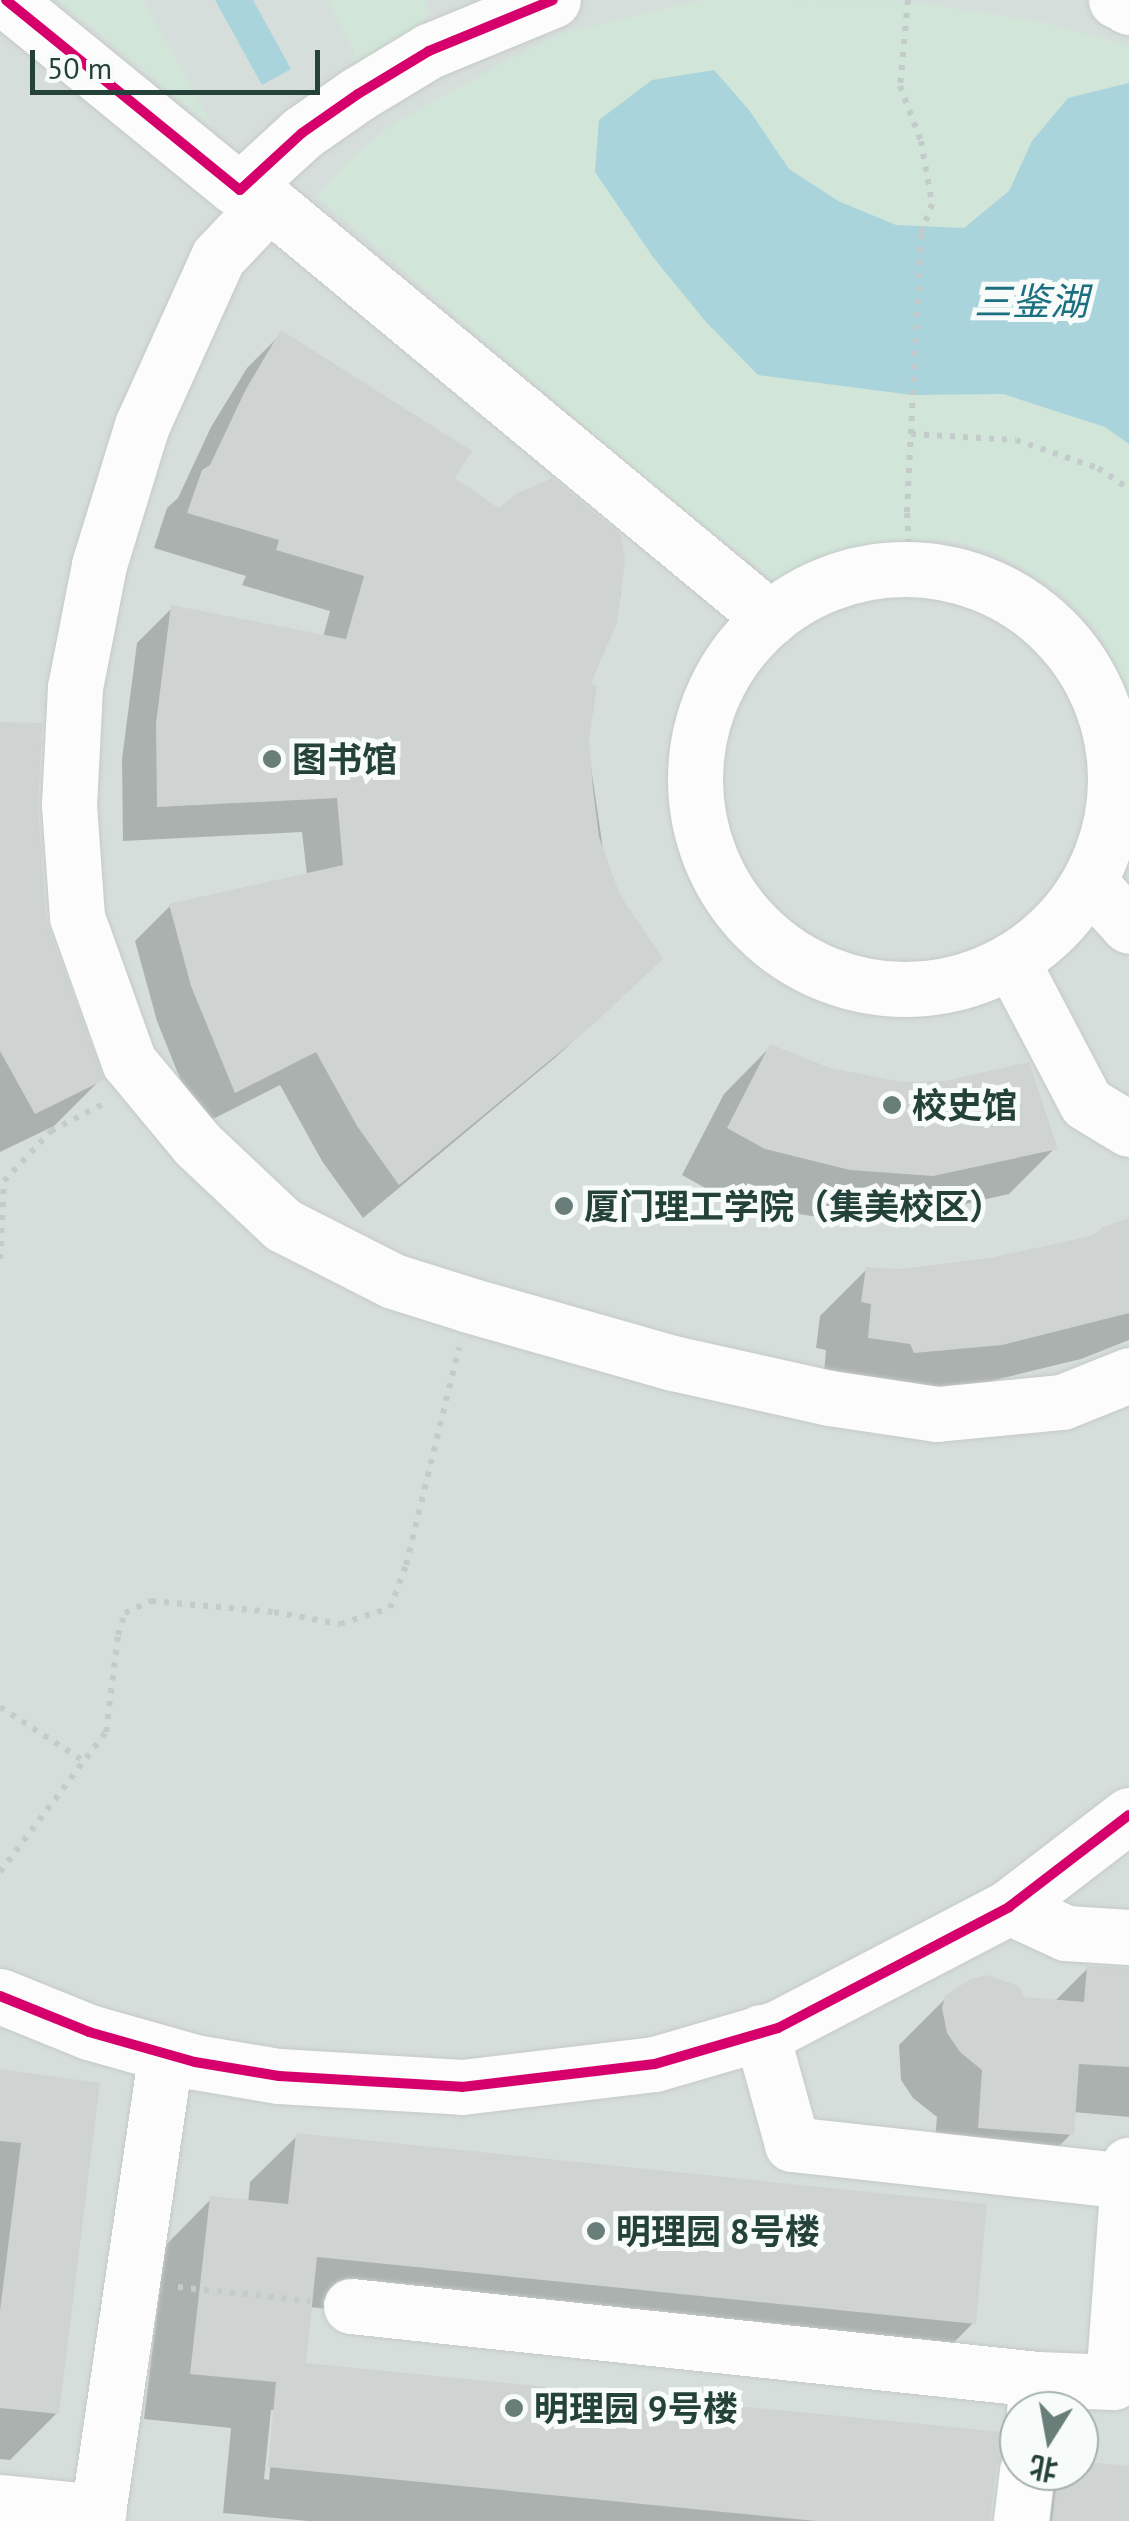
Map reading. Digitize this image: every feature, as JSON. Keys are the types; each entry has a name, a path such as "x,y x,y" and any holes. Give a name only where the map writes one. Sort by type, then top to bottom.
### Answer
{"street":[{"path":"6,0 254,196 770,618"},
{"path":"553,0 466,16 429,51 302,133 254,196 218,257 142,425 99,565 75,688 69,805 77,917 129,1062 197,1144 283,1225 393,1280 469,1305 673,1363 830,1398 937,1414 1062,1402 1129,1375"},
{"path":"1116,0 1129,6"},
{"path":"910,569 950,574 988,587 1024,606 1055,632 1080,663 1100,698 1122,777 1104,849 1089,882 1065,916 1035,945 959,982 917,988 875,987 834,977 796,959 762,934 734,902 712,866 699,826 694,785 696,743 708,702 727,665 770,618 824,585 867,572 910,569"},
{"path":"1089,882 1129,926"},
{"path":"1011,960 1086,1103 1129,1129"},
{"path":"0,1996 88,2032 166,2054 279,2076 462,2087 655,2064 761,2032 1009,1907 1129,1816"},
{"path":"1009,1907 1066,1932 1129,1938"},
{"path":"761,2032 792,2144 1128,2181"},
{"path":"0,2502 98,2512 166,2054"},
{"path":"1059,2391 1112,2382 1129,2164"},
{"path":"351,2306 1005,2391"},
{"path":"1021,2521 1025,2491"}],"path":[{"path":"908,0 900,86 921,142 932,204 921,234 911,430 910,569"},
{"path":"911,430 1016,440 1098,468 1129,489"},
{"path":"0,1259 2,1177 51,1131 83,1112 149,1086"},
{"path":"0,1872 106,1732 118,1635 125,1613 152,1601 274,1612 340,1624 390,1608 406,1566 469,1305"},
{"path":"0,1707 86,1762"},
{"path":"132,2282 351,2306"}],"shaded area":[{"name":"厦门理工学院（集美校区）","path":"0,0 1129,0 1129,2521 0,2521"}],"green space":[{"path":"58,0 143,0 214,128"},
{"path":"327,0 426,0 429,10 422,26 354,65 354,50"},
{"path":"704,0 908,1 1041,22 1129,46 1129,83 1068,98 1032,141 1009,191 964,228 896,225 838,201 789,169 749,110 758,375 912,395 1003,394 1105,427 1129,444 1129,694 1097,629 1059,590 998,554 948,539 883,542 818,556 777,582 649,481 317,196 354,156 395,123 506,61 563,33"}],"water":[{"path":"215,0 253,0 291,69 262,85"},
{"name":"三鉴湖","path":"714,70 749,110 789,169 838,201 896,225 964,228 1009,191 1032,141 1068,98 1129,83 1129,444 1105,427 1003,394 912,395 758,375 706,322 653,257 595,172 599,120 652,80"}],"building":[{"name":"图书馆","path":"281,330 472,451 455,478 499,508 518,493 552,478 621,535 625,560 617,623 591,683 597,687 589,739 593,789 599,837 620,895 663,959 595,1023 399,1185 357,1126 316,1052 235,1093 191,986 169,904 343,865 337,798 157,807 156,723 171,605 346,639 364,576 276,550 279,540 187,513 202,470 210,465 246,389"},
{"path":"0,722 42,723 38,807 46,920 104,1080 35,1114 0,1051"},
{"name":"校史馆","path":"770,1044 830,1068 902,1082 945,1081 1029,1062 1058,1149 933,1176 850,1170 765,1149 727,1128"},
{"path":"1129,1218 1129,1313 1002,1345 914,1353 910,1344 868,1338 871,1304 861,1302 866,1267 901,1269 989,1258 1091,1236"},
{"path":"1087,1966 1129,1968 1129,2067 1079,2064 1074,2135 978,2128 982,2070 960,2052 947,2033 942,2008 945,1996 970,1979 987,1975 1019,1986 1024,1997 1084,2002"},
{"path":"0,2069 100,2083 59,2414 0,2408 0,2311 21,2143 0,2141"},
{"path":"296,2133 987,2204 976,2324 317,2257 306,2363 999,2432 999,2463 990,2521 816,2521 268,2467 276,2382 190,2374 210,2196 288,2204"},
{"path":"1099,2463 1129,2466 1129,2521 1052,2521 1056,2491 1099,2491"}],"cycle path":[{"path":"6,0 240,190 302,133 358,94 429,51 553,0"},
{"path":"0,1996 89,2032 195,2062 279,2076 462,2087 655,2064 778,2028 1009,1907 1129,1815"}],"place":[{"name":"图书馆","path":"272,759"},
{"name":"校史馆","path":"892,1105"},
{"name":"厦门理工学院（集美校区）","path":"564,1206"},
{"name":"明理园 8号楼","path":"596,2231"},
{"name":"明理园 9号楼","path":"514,2408"}]}
